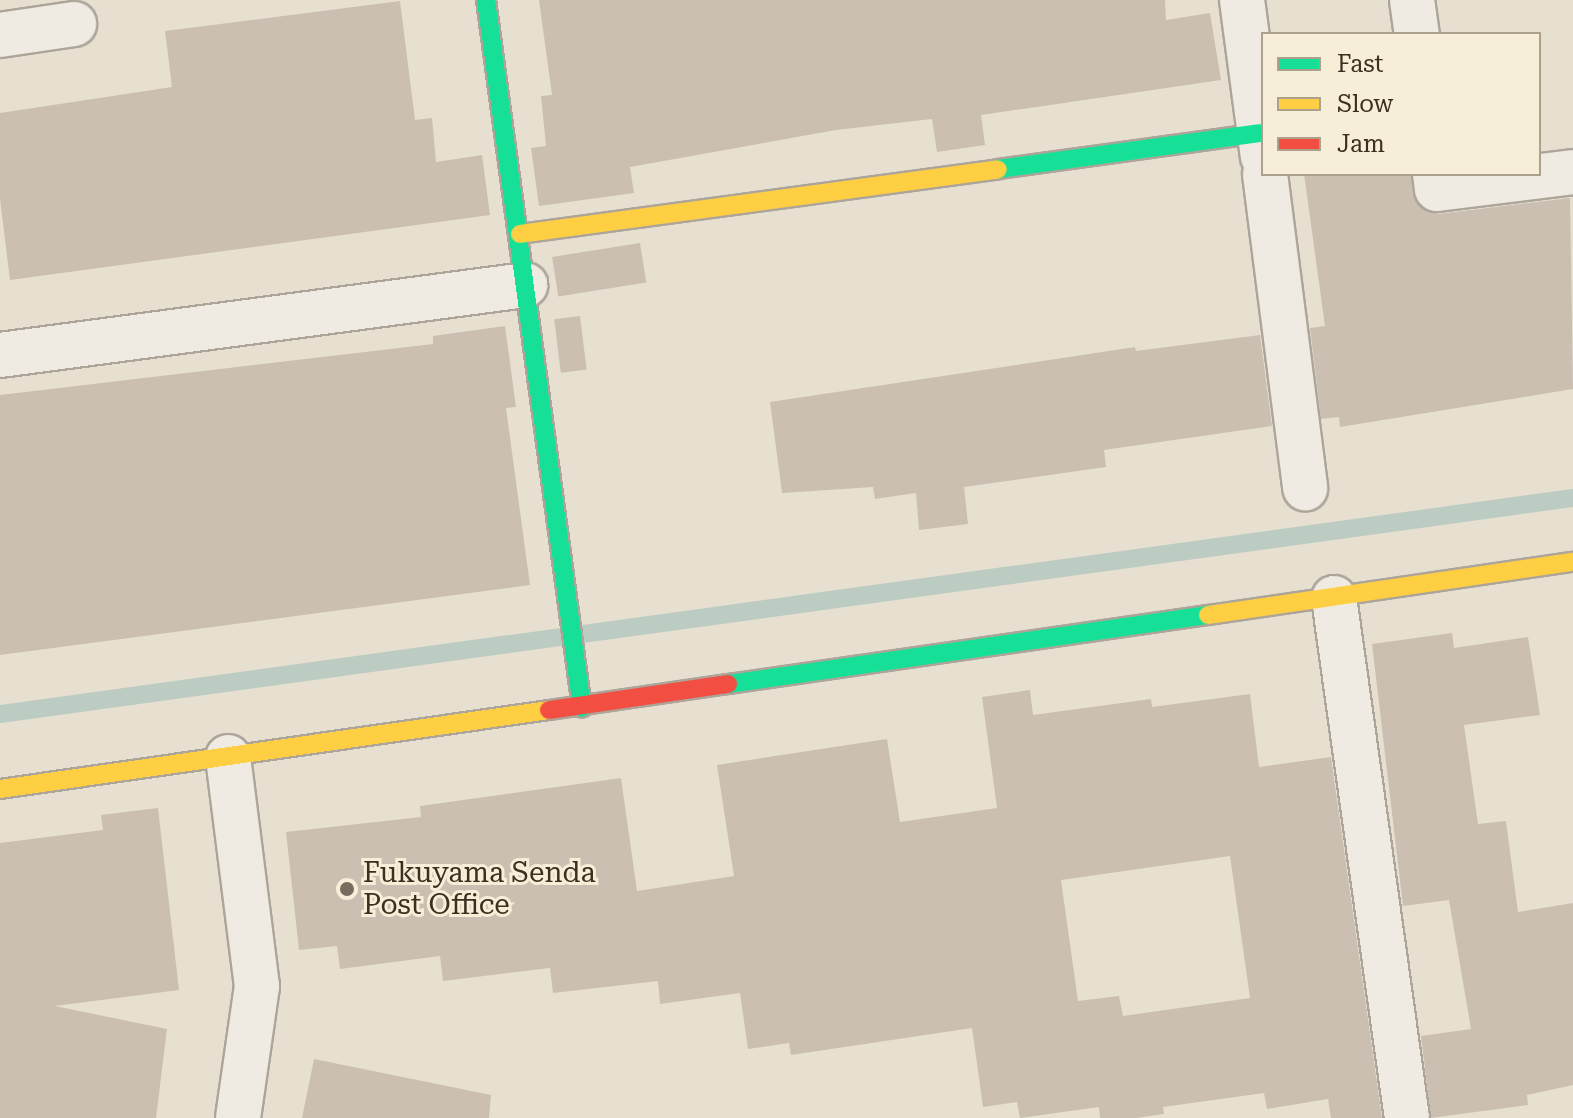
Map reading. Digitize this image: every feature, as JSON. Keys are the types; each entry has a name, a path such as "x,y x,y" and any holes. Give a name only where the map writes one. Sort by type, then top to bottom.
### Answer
{"street":[{"path":"486,0 582,708"},
{"path":"1242,0 1261,140"},
{"path":"1412,0 1417,32"},
{"path":"0,35 74,24"},
{"path":"520,234 1261,155"},
{"path":"1435,176 1437,189 1573,172"},
{"path":"1266,176 1305,488"},
{"path":"0,355 525,285"},
{"path":"0,789 582,708 1573,562"},
{"path":"1334,598 1407,1118"},
{"path":"228,757 257,986 238,1118"}],"building":[{"path":"539,0 1165,0 1166,20 1210,13 1221,80 981,115 985,145 937,152 932,119 836,130 630,167 634,193 539,206 531,148 546,146 541,96 552,95"},
{"path":"400,1 415,120 432,118 436,162 482,155 490,215 10,280 0,199 0,113 172,87 165,31"},
{"path":"1304,176 1411,176 1417,204 1439,214 1570,198 1573,389 1340,427 1339,417 1321,419 1310,328 1325,326"},
{"path":"640,243 646,283 558,296 552,257"},
{"path":"580,316 587,370 561,373 554,319"},
{"path":"505,326 516,407 506,408 530,585 0,655 0,395 433,344 433,336"},
{"path":"1260,335 1272,426 1104,450 1106,467 964,487 968,524 919,530 916,493 875,499 873,487 782,493 770,402 1135,347 1136,351"},
{"path":"1452,633 1454,648 1528,637 1540,715 1464,725 1478,824 1506,821 1518,912 1573,903 1573,1085 1527,1095 1528,1105 1431,1118 1421,1036 1471,1029 1449,900 1403,906 1372,644"},
{"path":"1030,690 1033,715 1151,699 1152,707 1250,694 1259,767 1331,757 1382,1118 1331,1118 1328,1099 1267,1109 1264,1093 1163,1107 1164,1114 1136,1118 1100,1118 1099,1107 1020,1118 1017,1102 983,1107 972,1028 791,1055 789,1043 748,1049 740,993 660,1004 658,981 553,993 550,968 443,981 440,956 340,969 337,946 299,950 286,832 421,817 420,806 621,778 637,891 734,876 717,765 887,739 900,822 997,808 982,697","holes":["1230,856 1250,998 1123,1016 1119,996 1078,1001 1061,880"]},
{"path":"158,808 179,990 55,1006 167,1029 156,1118 0,1118 0,843 103,830 101,815"},
{"path":"314,1059 491,1095 489,1118 302,1118"}],"waterway":[{"path":"0,714 1573,498"}],"traffic: fast":[{"path":"486,0 582,708"},
{"path":"998,169 1260,133"},
{"path":"728,684 1208,615"}],"traffic: slow":[{"path":"520,234 998,169"},
{"path":"1208,615 1573,562"},
{"path":"0,789 549,710"}],"traffic: jam":[{"path":"549,710 728,684"}],"place":[{"name":"Fukuyama Senda Post Office","path":"347,889"}]}
